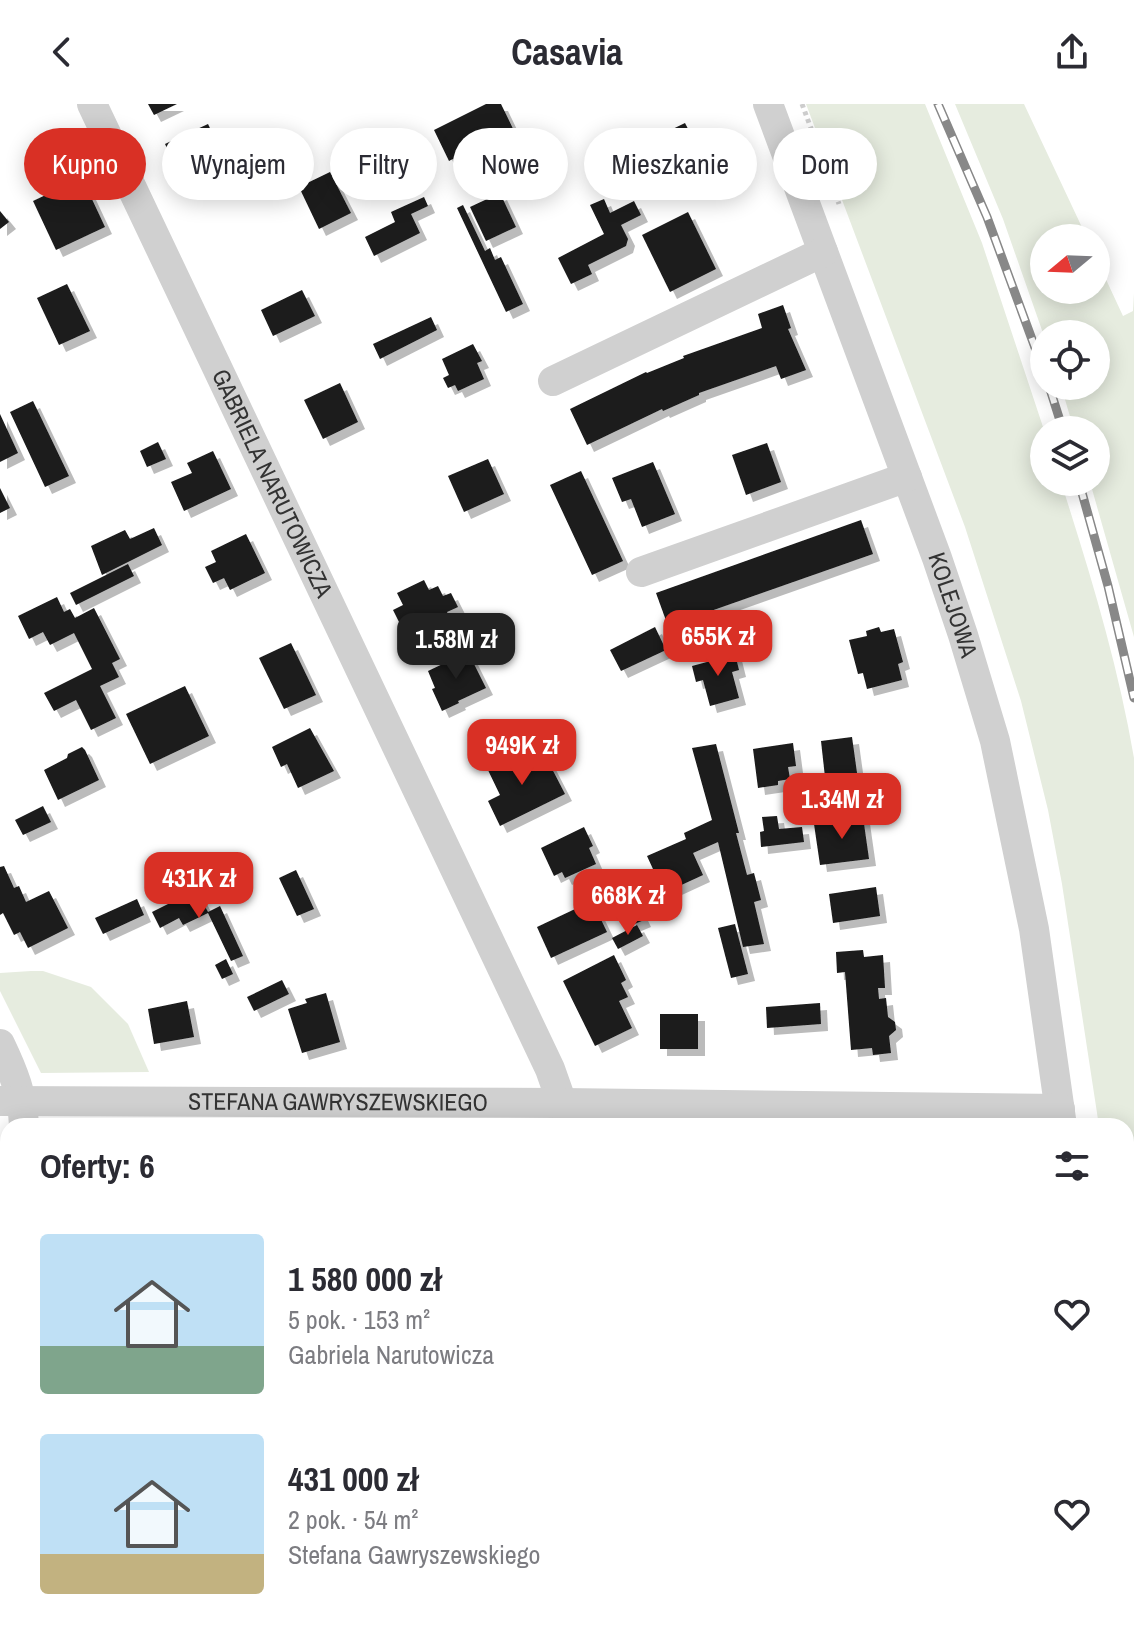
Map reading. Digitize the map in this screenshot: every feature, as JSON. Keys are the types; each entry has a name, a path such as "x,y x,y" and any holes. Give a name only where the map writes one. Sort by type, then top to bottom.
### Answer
{"street":[{"name":"GABRIELA NARUTOWICZA","path":"92,104 550,1069 564,1115"},
{"name":"KOLEJOWA","path":"768,104 907,477 963,635 995,741 1034,929 1061,1118"},
{"path":"553,381 823,252"},
{"path":"641,572 907,477"},
{"path":"0,1044 15,1077 15,1110"},
{"name":"STEFANA GAWRYSZEWSKIEGO","path":"15,1110 1061,1118"}],"shaded area":[{"path":"806,104 925,104 982,243 1030,388 1030,400 1034,400 1039,416 1030,416 1030,496 1065,496 1112,653 1134,758 1134,1118 1098,1118 1062,884 1048,810 1021,701 965,527 842,200 877,200 877,128 815,128"},
{"path":"955,104 1024,104 1080,224 1030,224 1030,296 1003,219"},
{"path":"1110,288 1123,316 1133,311 1134,293 1134,637 1094,496 1110,496 1110,416 1070,416 1065,400 1110,400 1110,320 1038,320 1033,304 1110,304"},
{"path":"43,971 91,987 128,1024 149,1072 41,1073 0,991 0,973"}],"building":[{"path":"148,104 177,104 154,115"},
{"path":"486,104 501,104 513,128 453,128 453,159 449,161 437,136 437,128"},
{"path":"330,172 330,200 344,200 351,213 319,229 305,200 314,200 314,180"},
{"path":"92,200 105,227 56,250 33,201"},
{"path":"417,200 425,200 428,206 411,214 420,233 374,256 365,237 395,222 391,212"},
{"path":"485,200 503,200 516,227 486,241 470,207"},
{"path":"604,200 610,213 634,201 641,215 621,225 628,239 626,246 588,265 592,274 571,284 558,258 604,234 590,205"},
{"path":"463,205 485,251 490,248 495,260 501,257 523,304 506,312 457,208"},
{"path":"0,211 9,222 0,229"},
{"path":"688,212 716,269 670,292 642,235"},
{"path":"67,284 90,331 59,345 37,298"},
{"path":"302,290 315,316 273,336 261,310"},
{"path":"783,305 791,328 788,329 806,370 781,379 776,366 699,393 587,445 570,409 683,356 762,328 758,314"},
{"path":"431,317 437,330 380,359 373,344"},
{"path":"473,344 482,361 477,363 484,379 458,391 455,385 448,388 443,378 449,375 442,359"},
{"path":"340,383 358,422 323,439 304,400"},
{"path":"33,401 69,476 45,487 10,412"},
{"path":"0,414 18,453 0,462"},
{"path":"158,442 166,459 147,467 140,451"},
{"path":"767,443 781,482 746,495 732,455"},
{"path":"213,451 231,489 184,511 171,482 192,473 187,463"},
{"path":"488,459 504,494 464,512 448,476"},
{"path":"653,462 675,514 642,527 631,499 622,502 612,478"},
{"path":"581,471 623,561 592,575 550,485"},
{"path":"0,488 10,508 0,513"},
{"path":"861,520 873,554 668,626 656,593"},
{"path":"154,528 162,545 102,575 91,546 125,530 130,539"},
{"path":"246,534 265,573 230,590 224,578 213,583 205,567 216,562 211,551"},
{"path":"128,564 134,576 76,605 70,593"},
{"path":"424,580 429,590 438,586 443,596 451,593 458,607 447,612 453,624 445,628 450,637 432,645 427,636 410,644 393,610 403,605 397,593"},
{"path":"57,597 64,612 70,609 75,618 94,608 120,659 112,663 119,677 100,686 116,718 91,730 76,700 54,711 44,693 92,669 74,633 50,645 43,632 29,639 18,616"},
{"path":"655,627 666,650 621,671 610,650"},
{"path":"879,627 881,632 894,629 903,662 898,664 902,680 867,689 863,673 858,674 849,640 867,636 866,631"},
{"path":"291,643 316,695 284,709 259,658"},
{"path":"468,652 486,688 442,711 428,671"},
{"path":"735,654 739,670 732,672 739,698 710,706 703,680 696,682 692,666 707,662 707,659"},
{"path":"185,686 209,736 150,764 126,714"},
{"path":"310,728 334,771 298,788 287,764 281,767 272,747"},
{"path":"852,737 857,773 825,777 821,741"},
{"path":"793,743 796,766 788,767 790,779 778,781 778,785 758,788 753,749"},
{"path":"716,744 747,875 754,873 761,900 754,902 764,944 743,947 718,842 693,853 703,875 664,893 647,856 686,839 684,833 712,820 692,748"},
{"path":"82,747 99,780 58,800 44,770"},
{"path":"525,749 535,770 549,763 565,794 500,826 488,801 500,795 487,768 507,755"},
{"path":"43,806 51,822 23,835 15,820"},
{"path":"777,816 779,829 802,827 804,842 761,847 760,832 764,831 762,817"},
{"path":"863,817 869,859 820,865 814,824"},
{"path":"584,827 593,846 589,848 596,864 565,878 562,872 554,876 541,848"},
{"path":"4,866 14,888 19,886 26,902 49,891 68,928 28,948 20,932 14,935 3,913 0,915 0,867"},
{"path":"296,870 314,909 297,916 279,878"},
{"path":"876,887 880,916 833,923 829,894"},
{"path":"196,890 208,912 220,906 243,956 231,961 208,913 183,925 179,918 160,928 152,912"},
{"path":"137,899 144,915 103,934 95,918"},
{"path":"634,899 644,920 632,925 622,904"},
{"path":"592,901 607,932 551,958 537,927"},
{"path":"735,924 748,974 731,978 718,928"},
{"path":"637,925 643,936 618,949 612,938"},
{"path":"863,950 864,957 883,955 885,988 878,988 879,999 886,998 888,1017 895,1022 896,1030 889,1036 891,1053 873,1055 872,1048 851,1050 845,972 837,973 836,952"},
{"path":"614,955 626,980 621,983 628,997 619,1001 632,1028 595,1046 563,981"},
{"path":"226,959 233,974 222,979 215,965"},
{"path":"282,980 289,994 254,1011 247,997"},
{"path":"326,993 340,1042 302,1053 288,1009 307,1003 305,999"},
{"path":"187,1001 194,1037 154,1044 148,1009"},
{"path":"820,1003 821,1024 767,1028 766,1007"},
{"path":"660,1014 698,1014 698,1049 660,1049"}],"railway":[{"path":"938,104 987,217 1030,334"},
{"path":"1053,400 1059,416"},
{"path":"1083,496 1134,698"}]}
